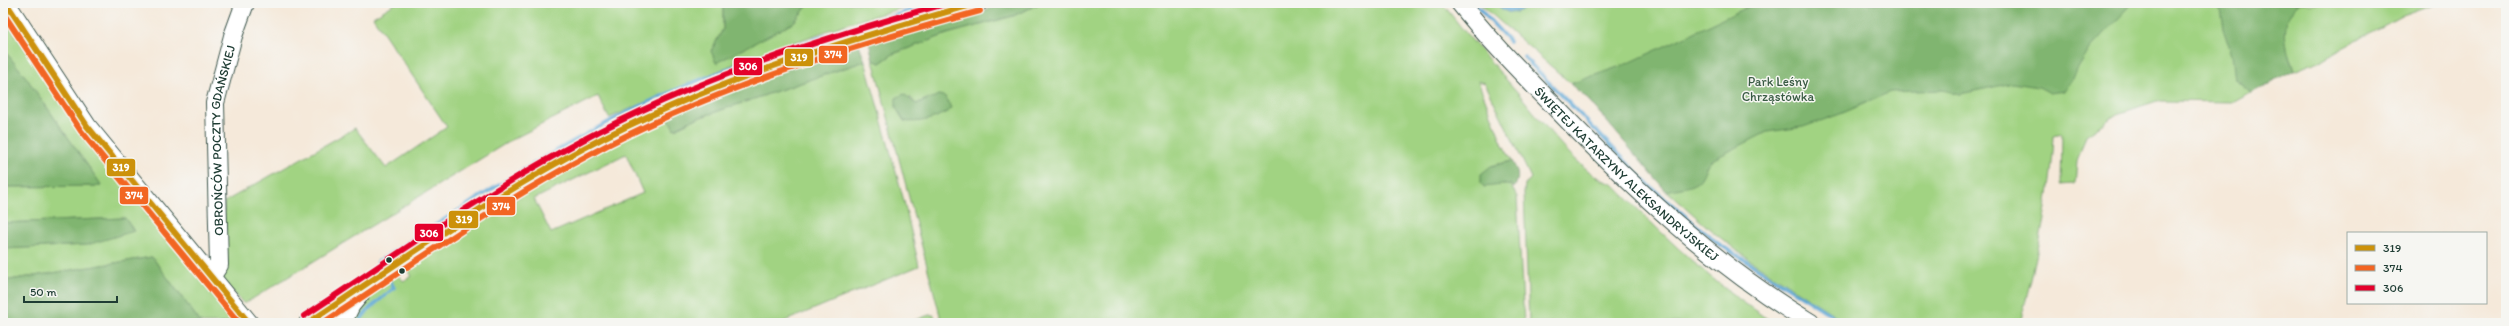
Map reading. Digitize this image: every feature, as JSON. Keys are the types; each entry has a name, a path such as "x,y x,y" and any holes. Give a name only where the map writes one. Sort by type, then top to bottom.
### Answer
{"street":[{"path":"6,3 87,126 249,323"},
{"name":"OBROŃCÓW POCZTY GDAŃSKIEJ","path":"211,277 218,265 215,103 232,36 245,3"},
{"path":"308,323 546,170 624,128 674,104 739,77 797,56 978,3"},
{"name":"ŚWIĘTEJ KATARZYNY ALEKSANDRYJSKIEJ","path":"1460,3 1489,37 1587,140 1663,215 1744,280 1811,323"},
{"path":"342,323 351,305 376,279"}],"green space":[{"path":"396,3 718,3 723,7 723,29 711,51 793,23 810,3 920,3 849,23 739,62 609,118 598,96 513,139 244,304 222,280 224,202 355,128 386,168 447,127 373,17"},
{"path":"718,3 810,3 793,23 716,63 711,51 723,29 723,7"},
{"path":"1010,3 1041,3 1013,16 947,34 893,54 880,63 873,60 869,42"},
{"path":"1041,3 1442,3 1550,132 1575,159 1601,179 1613,184 1709,276 1774,323 1529,323 1524,193 1525,185 1531,178 1485,83 1478,81 1503,145 1512,161 1491,166 1505,184 1510,184 1517,197 1524,323 942,323 873,60 880,63 893,54 947,34 1013,16","holes":["910,97 916,104 929,98 947,113 908,122"]},
{"name":"Park Leśny Chrząstówka","path":"1479,3 2437,3 2403,15 2321,60 2294,71 2289,55 2235,80 2251,93 2234,102 2157,101 2117,114 2086,135 2077,162 2075,184 2061,185 2062,134 2054,136 2050,183 2042,230 2020,323 1847,323 1749,260 1713,232 1666,190 1586,97"},
{"name":"Park Leśny Chrząstówka","path":"1756,3 2133,3 2090,49 2064,91 2050,93 2039,87 2013,83 1960,94 1942,90 1890,92 1843,113 1803,127 1767,132 1710,161 1701,178 1695,184 1666,191 1586,97 1570,84 1629,63"},
{"path":"2219,3 2300,3 2288,18 2285,35 2288,53 2294,71 2251,93 2235,80 2232,55 2223,29"},
{"path":"2362,3 2382,3 2375,9"},
{"path":"3,16 77,127 231,315 230,323 201,323 152,257 3,281 3,249 87,245 125,218 3,223 3,187 102,186 25,76 3,49"},
{"path":"859,44 865,61 695,119 674,129 667,115 728,89"},
{"path":"3,49 25,76 102,186 3,187"},
{"path":"865,61 904,201 919,266 780,323 352,323 366,302 391,279 398,274 403,281 412,276 407,269 535,187 600,149 667,115 675,129 695,119","holes":["626,154 643,193 551,233 534,199"]},
{"path":"904,94 916,104 939,95 946,97 951,108 942,115 922,121 904,121 896,108 896,98"},
{"path":"1512,161 1518,174 1514,188 1510,184 1484,187 1481,183 1481,174 1491,166"},
{"path":"125,218 134,231 87,245 3,249 3,223"},
{"path":"152,257 201,323 3,323 3,281"},
{"path":"929,315 934,315 936,323 907,323"}],"water":[{"path":"1495,3 1530,3 1521,10 1513,13 1505,11"}],"waterway":[{"path":"378,265 378,262 527,168 620,116 658,98 696,81 774,52 935,3"},
{"path":"1474,3 1510,42"},
{"path":"1524,57 1650,186 1719,244 1844,323"},
{"path":"358,323 369,309 394,288 391,282"}],"transit line":[{"name":"319","path":"6,3 87,126 249,323"},
{"name":"306","path":"304,316 508,182 623,119 760,62 901,16 948,3"},
{"name":"319","path":"308,323 444,232 513,188 584,148 631,124 728,83 777,65 877,32 978,3"},
{"name":"374","path":"323,323 486,215 553,175 634,132 681,110 779,72 829,55 980,11"},
{"name":"374","path":"3,13 81,131 239,323"}]}
